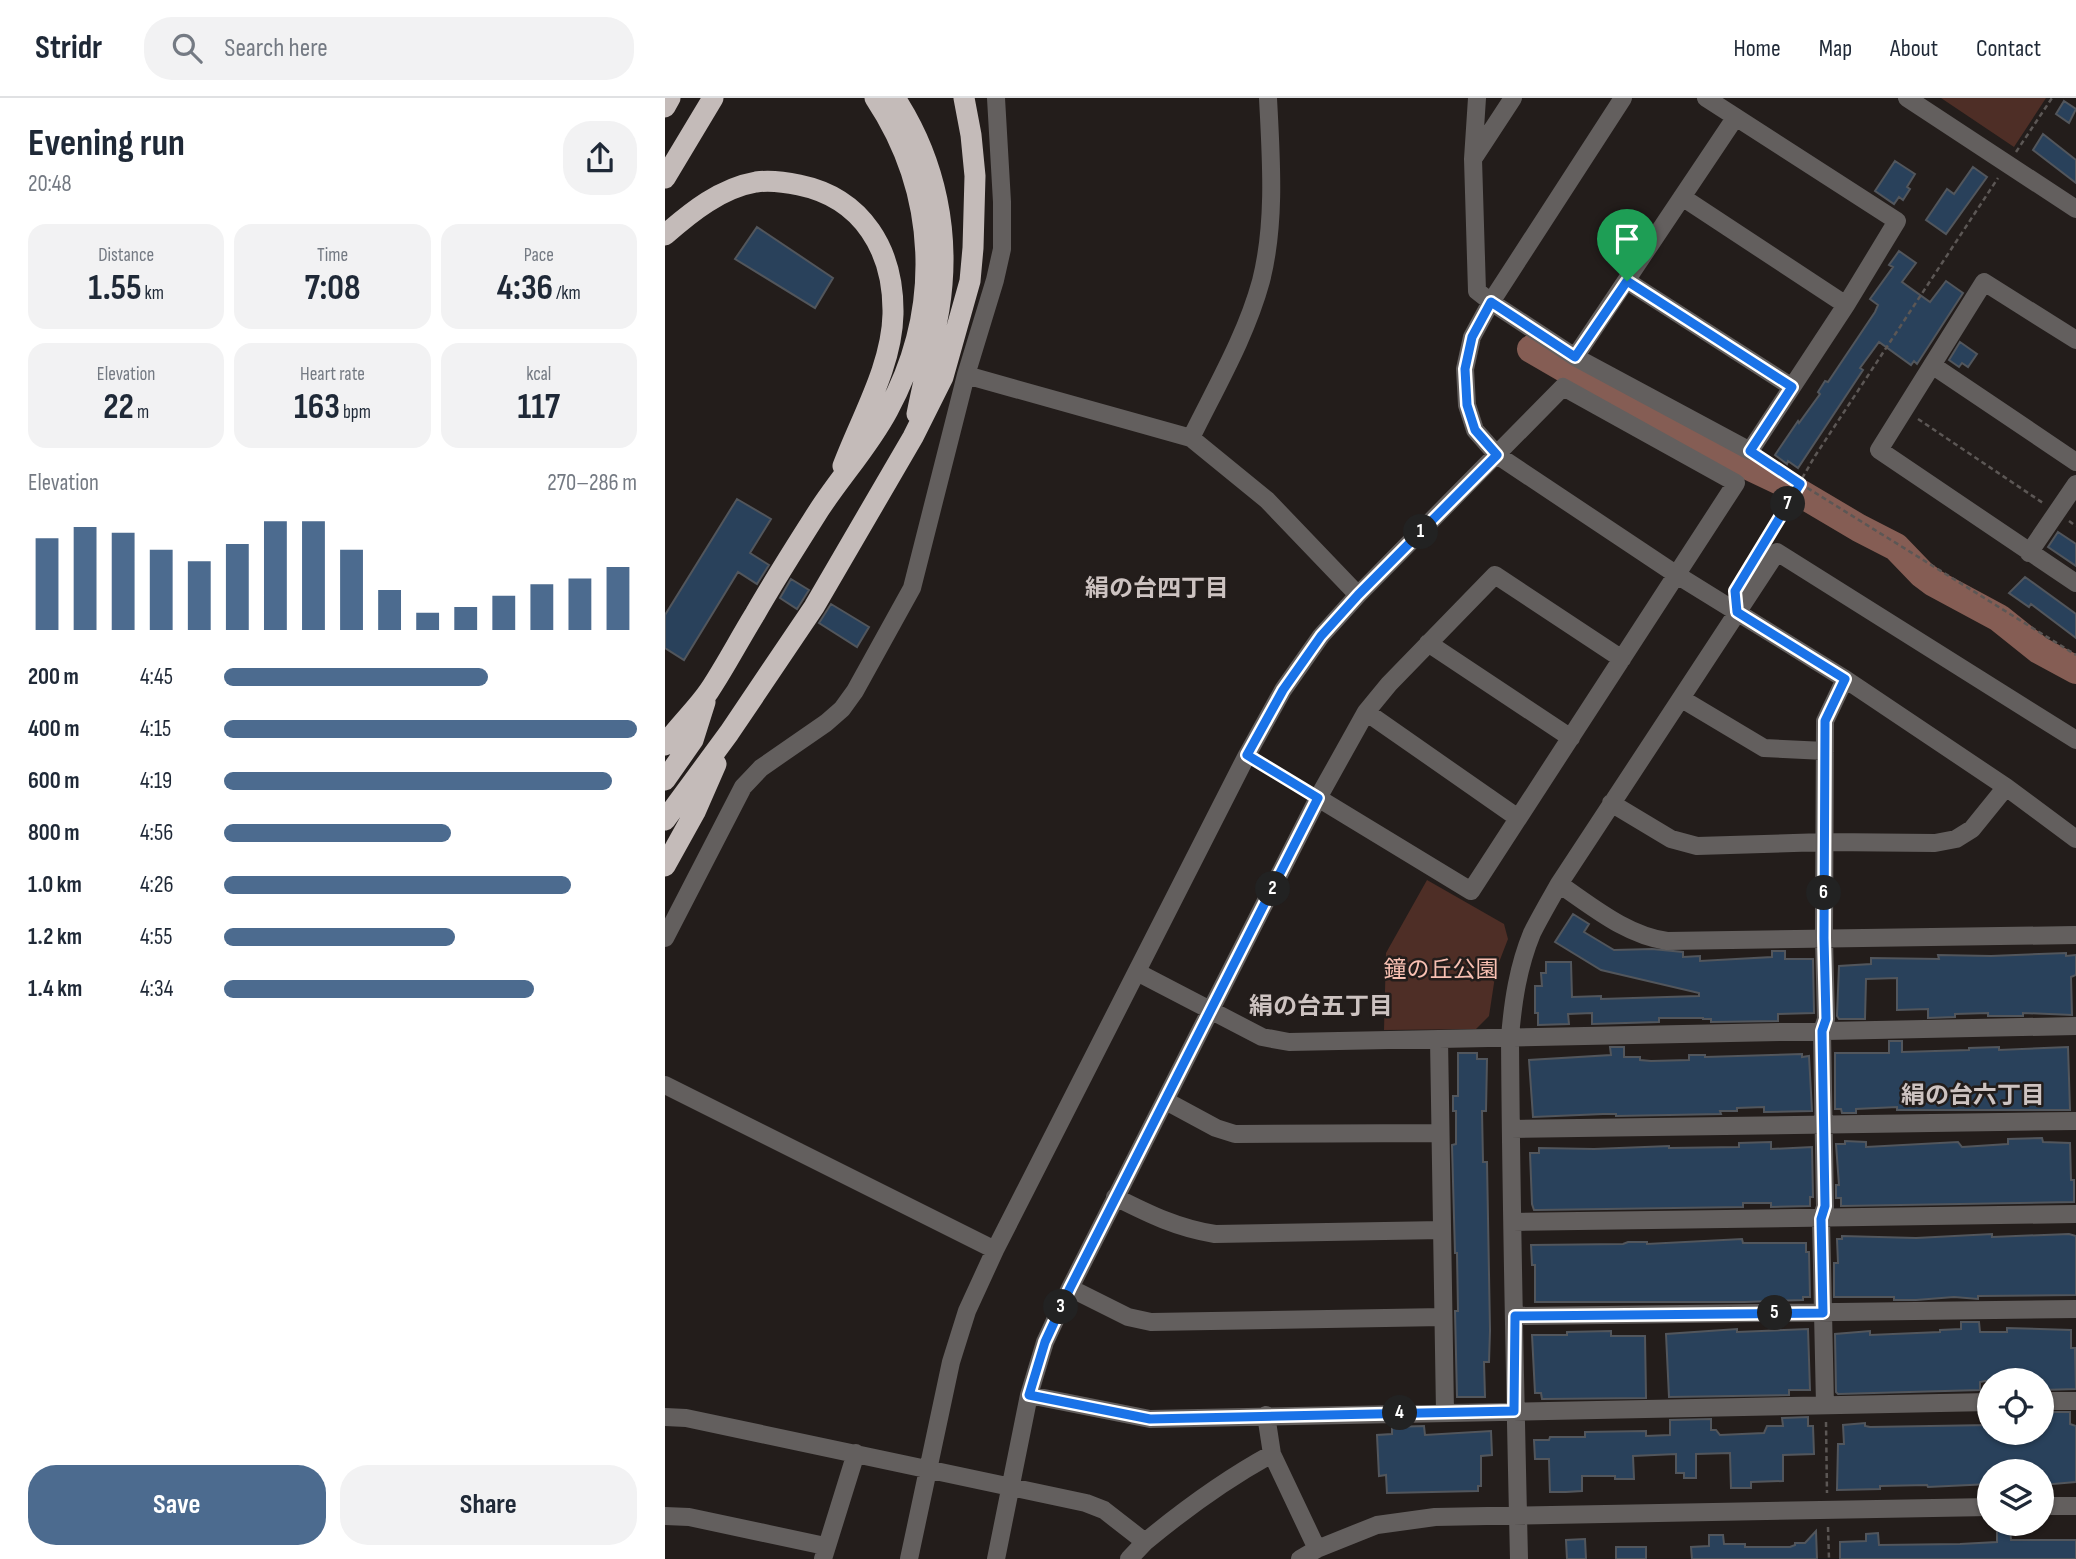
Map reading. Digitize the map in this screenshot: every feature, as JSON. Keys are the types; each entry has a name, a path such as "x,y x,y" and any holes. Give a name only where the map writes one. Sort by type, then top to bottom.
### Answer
{"highway":[{"path":"665,107 670,98"},
{"path":"665,177 713,98"},
{"path":"665,745 707,693 836,484 869,442 889,409 913,348 925,290 925,233 916,185 898,137 875,98"},
{"path":"895,98 929,165 938,203 943,250 939,310 913,437"},
{"path":"665,820 729,733 814,607 913,437 943,377 969,281 975,216 975,176 964,98"},
{"path":"665,235 692,211 725,192 756,182 785,182 813,188 839,199 875,236 886,260 892,288 893,317 880,375 836,484"},
{"path":"665,780 693,740 707,693"},
{"path":"665,866 695,812 729,733"}],"street":[{"path":"665,938 743,787 761,768 842,709 855,691 912,588 966,375 996,280 1002,249 996,98"},
{"path":"1191,438 1247,325 1261,278 1270,187 1268,98"},
{"path":"1477,98 1473,159 1477,290 1575,357 1750,451 1846,305 1897,221 1706,98"},
{"path":"1473,159 1513,98"},
{"path":"1623,98 1491,302 1472,337 1465,369 1467,405 1475,430 1497,455 1677,575 1845,679 2006,787 2076,839"},
{"path":"1907,98 2076,209"},
{"path":"1575,357 1735,118"},
{"path":"1682,197 1846,305"},
{"path":"1627,281 1792,387"},
{"path":"2075,337 1984,282 1879,450 2076,583"},
{"path":"1932,365 2076,462"},
{"path":"966,375 1191,438 1267,500 1358,595"},
{"path":"909,1559 951,1362 967,1311 995,1250 1247,755 1283,690 1321,636 1563,387 1736,483 1471,891 1318,798"},
{"path":"2029,553 2076,484"},
{"path":"1519,1559 1514,1411 1510,1037 1520,968 1532,933 1559,884 1777,552 2076,740"},
{"path":"996,1559 1029,1395 1045,1342 1115,1197 1318,798 1366,712 1428,643 1495,576 1622,659"},
{"path":"1428,643 1571,738"},
{"path":"1825,1405 1821,1219 1825,1206 1822,1031 1826,1019 1825,721 1845,679"},
{"path":"1682,699 1764,748 1781,751 1825,751"},
{"path":"1366,712 1518,818"},
{"path":"1611,803 1683,844 1697,846 1825,842 1935,843 1956,839 1972,829 2006,787"},
{"path":"1559,884 1630,931 1667,941 2076,935"},
{"path":"1137,971 1262,1037 1289,1042 2076,1026"},
{"path":"1439,1039 1444,1412"},
{"path":"665,1085 995,1250"},
{"path":"1166,1101 1216,1128 1235,1134 1440,1133"},
{"path":"1511,1129 2076,1121"},
{"path":"1115,1197 1188,1230 1215,1234 1442,1230"},
{"path":"1513,1222 2076,1214"},
{"path":"1070,1288 1128,1317 1151,1322 1443,1317"},
{"path":"1515,1316 2076,1309"},
{"path":"1029,1395 1150,1419 1977,1402"},
{"path":"2054,1401 2076,1401"},
{"path":"1266,1415 1272,1454 1317,1549"},
{"path":"665,1417 686,1418 856,1453 1010,1486 1104,1510 1145,1542"},
{"path":"665,1516 689,1517 824,1553 856,1453"},
{"path":"1129,1559 1145,1542 1197,1499 1272,1454"},
{"path":"2054,1506 2076,1506"},
{"path":"1300,1559 1317,1549 1377,1525 1435,1517 1977,1507"}],"path":[{"path":"1764,544 1815,456 2052,98"},
{"path":"1904,409 2076,526"},
{"path":"1750,451 2076,655"},
{"path":"1247,755 1318,798"},
{"path":"1825,1405 1829,1559"}],"green space":[{"path":"1941,98 2046,98 2014,147"},
{"name":"鐘の丘公園","path":"1427,880 1504,924 1508,939 1496,970 1489,1016 1476,1029 1384,1030 1386,953"}],"building":[{"path":"2064,101 2076,109 2069,123 2056,114"},
{"path":"2043,134 2076,160 2076,183 2033,150"},
{"path":"1895,161 1915,174 1903,200 1899,197 1894,204 1875,191"},
{"path":"1973,167 1987,177 1946,234 1926,220 1947,189 1954,194"},
{"path":"757,227 833,278 815,308 735,259"},
{"path":"1899,251 1916,263 1902,282 1930,302 1946,281 1963,293 1917,364 1914,361 1911,365 1879,342 1798,468 1788,461 1787,464 1775,455 1875,312 1878,305 1870,299 1893,267 1889,265"},
{"path":"1960,342 1977,354 1968,367 1962,363 1959,367 1949,360"},
{"path":"737,499 771,519 750,553 769,565 757,584 738,572 684,660 665,648 665,615"},
{"path":"2058,532 2076,544 2076,566 2048,547"},
{"path":"2025,577 2076,614 2076,638 2031,604 2029,607 2009,593"},
{"path":"791,579 809,590 797,609 780,598"},
{"path":"831,604 869,627 857,647 819,623"},
{"path":"1573,914 1589,924 1584,932 1614,950 1652,949 1683,952 1683,957 1700,956 1700,961 1772,957 1772,951 1785,951 1785,959 1813,959 1814,1013 1778,1014 1778,1021 1711,1022 1711,1019 1703,1018 1659,1018 1659,1022 1592,1024 1592,1013 1568,1014 1569,1024 1538,1025 1535,986 1542,986 1541,973 1546,973 1546,962 1571,962 1572,997 1601,996 1601,999 1699,996 1699,993 1601,970 1555,942"},
{"path":"2066,953 2066,956 2076,955 2076,975 2071,977 2072,1015 2023,1013 2023,1016 1988,1016 1988,1013 1928,1018 1928,1009 1897,1010 1897,978 1866,979 1865,1019 1839,1019 1837,1016 1839,966 1871,964 1871,958 1939,959 1938,955"},
{"path":"1889,1041 1902,1041 1902,1052 2068,1047 2070,1110 1897,1110 1897,1107 1856,1109 1856,1113 1842,1113 1841,1109 1835,1109 1835,1053 1889,1053"},
{"path":"1610,1047 1624,1047 1624,1057 1640,1057 1640,1060 1651,1061 1689,1060 1689,1055 1809,1056 1812,1111 1764,1112 1764,1107 1737,1108 1737,1111 1720,1111 1721,1114 1533,1117 1529,1060 1611,1055"},
{"path":"1458,1053 1477,1053 1477,1059 1487,1059 1486,1111 1482,1111 1483,1162 1487,1162 1490,1330 1489,1362 1484,1362 1485,1397 1457,1397 1457,1253 1452,1145 1456,1144 1453,1096 1458,1096"},
{"path":"2042,1138 2043,1142 2070,1143 2074,1202 1841,1206 1841,1198 1836,1198 1836,1185 1839,1185 1836,1144 1845,1144 1845,1141 1866,1142 1866,1147 1958,1142 1962,1147 2008,1144 2008,1139"},
{"path":"1771,1142 1771,1149 1812,1147 1813,1197 1810,1197 1810,1206 1771,1207 1771,1203 1743,1203 1743,1207 1534,1210 1532,1204 1530,1153 1539,1153 1539,1148 1739,1147 1739,1143"},
{"path":"1992,1234 1992,1237 2076,1236 2076,1295 1916,1300 1894,1300 1894,1297 1834,1297 1834,1263 1838,1263 1837,1239 1842,1239 1842,1236 1916,1238"},
{"path":"1742,1239 1743,1243 1806,1243 1806,1252 1809,1252 1810,1297 1803,1297 1803,1300 1745,1302 1535,1302 1535,1265 1532,1265 1531,1245 1628,1242 1647,1244"},
{"path":"1961,1322 1979,1322 1980,1332 2007,1332 2007,1328 2071,1330 2071,1348 2075,1348 2076,1389 2054,1390 2054,1368 1977,1368 1977,1390 1836,1392 1835,1334 1870,1331 1870,1335 1961,1329"},
{"path":"1737,1329 1737,1332 1808,1329 1810,1390 1789,1390 1789,1395 1669,1397 1666,1334"},
{"path":"1611,1331 1611,1336 1645,1336 1646,1398 1542,1399 1541,1393 1535,1393 1532,1335"},
{"path":"2054,1412 2070,1412 2070,1424 2076,1426 2076,1482 2054,1484 2054,1459 1977,1459 1977,1485 1880,1486 1880,1489 1837,1490 1838,1444 1844,1444 1843,1425 1865,1423 1865,1426 1977,1425 1977,1445 2054,1445"},
{"path":"1808,1417 1808,1426 1813,1426 1814,1454 1783,1455 1783,1481 1751,1482 1751,1488 1731,1488 1730,1453 1696,1454 1696,1478 1684,1478 1684,1473 1676,1473 1676,1454 1633,1456 1634,1479 1582,1476 1582,1491 1566,1492 1550,1492 1549,1459 1535,1459 1534,1440 1549,1440 1550,1437 1585,1437 1585,1432 1646,1431 1646,1436 1670,1435 1670,1420 1711,1419 1711,1430 1716,1430 1720,1435 1764,1433 1767,1426 1783,1426 1782,1418"},
{"path":"1424,1426 1425,1435 1491,1431 1492,1455 1481,1456 1481,1486 1478,1486 1478,1491 1387,1493 1386,1475 1379,1476 1377,1435 1392,1434 1392,1427"},
{"path":"1816,1531 1817,1559 1692,1559 1691,1547 1709,1546 1709,1535 1723,1535 1724,1544 1790,1547 1795,1543 1805,1543"},
{"path":"1878,1533 1879,1545 1997,1542 1997,1536 2011,1536 2011,1540 2076,1540 2076,1559 1840,1559 1840,1542 1866,1541 1866,1534"},
{"path":"1585,1539 1586,1559 1567,1559 1566,1540"},
{"path":"1616,1547 1646,1547 1646,1559 1616,1559"}],"waterway":[{"path":"1531,349 1662,425 1778,480 1896,547 1934,583 1999,618 2039,650 2076,670"}],"district":[{"name":"絹の台四丁目","path":"1157,588"},
{"name":"絹の台五丁目","path":"1321,1006"},
{"name":"絹の台六丁目","path":"1973,1095"}],"route":[{"path":"1627,281 1792,387 1750,451 1800,484 1735,591 1737,612 1845,679 1825,721 1826,1019 1822,1031 1825,1206 1821,1219 1823,1313 1515,1316 1514,1411 1150,1419 1029,1395 1045,1342 1070,1288 1318,798 1247,755 1283,690 1321,636 1497,455 1475,430 1467,405 1465,369 1472,337 1491,302 1575,357 1627,281"}]}
